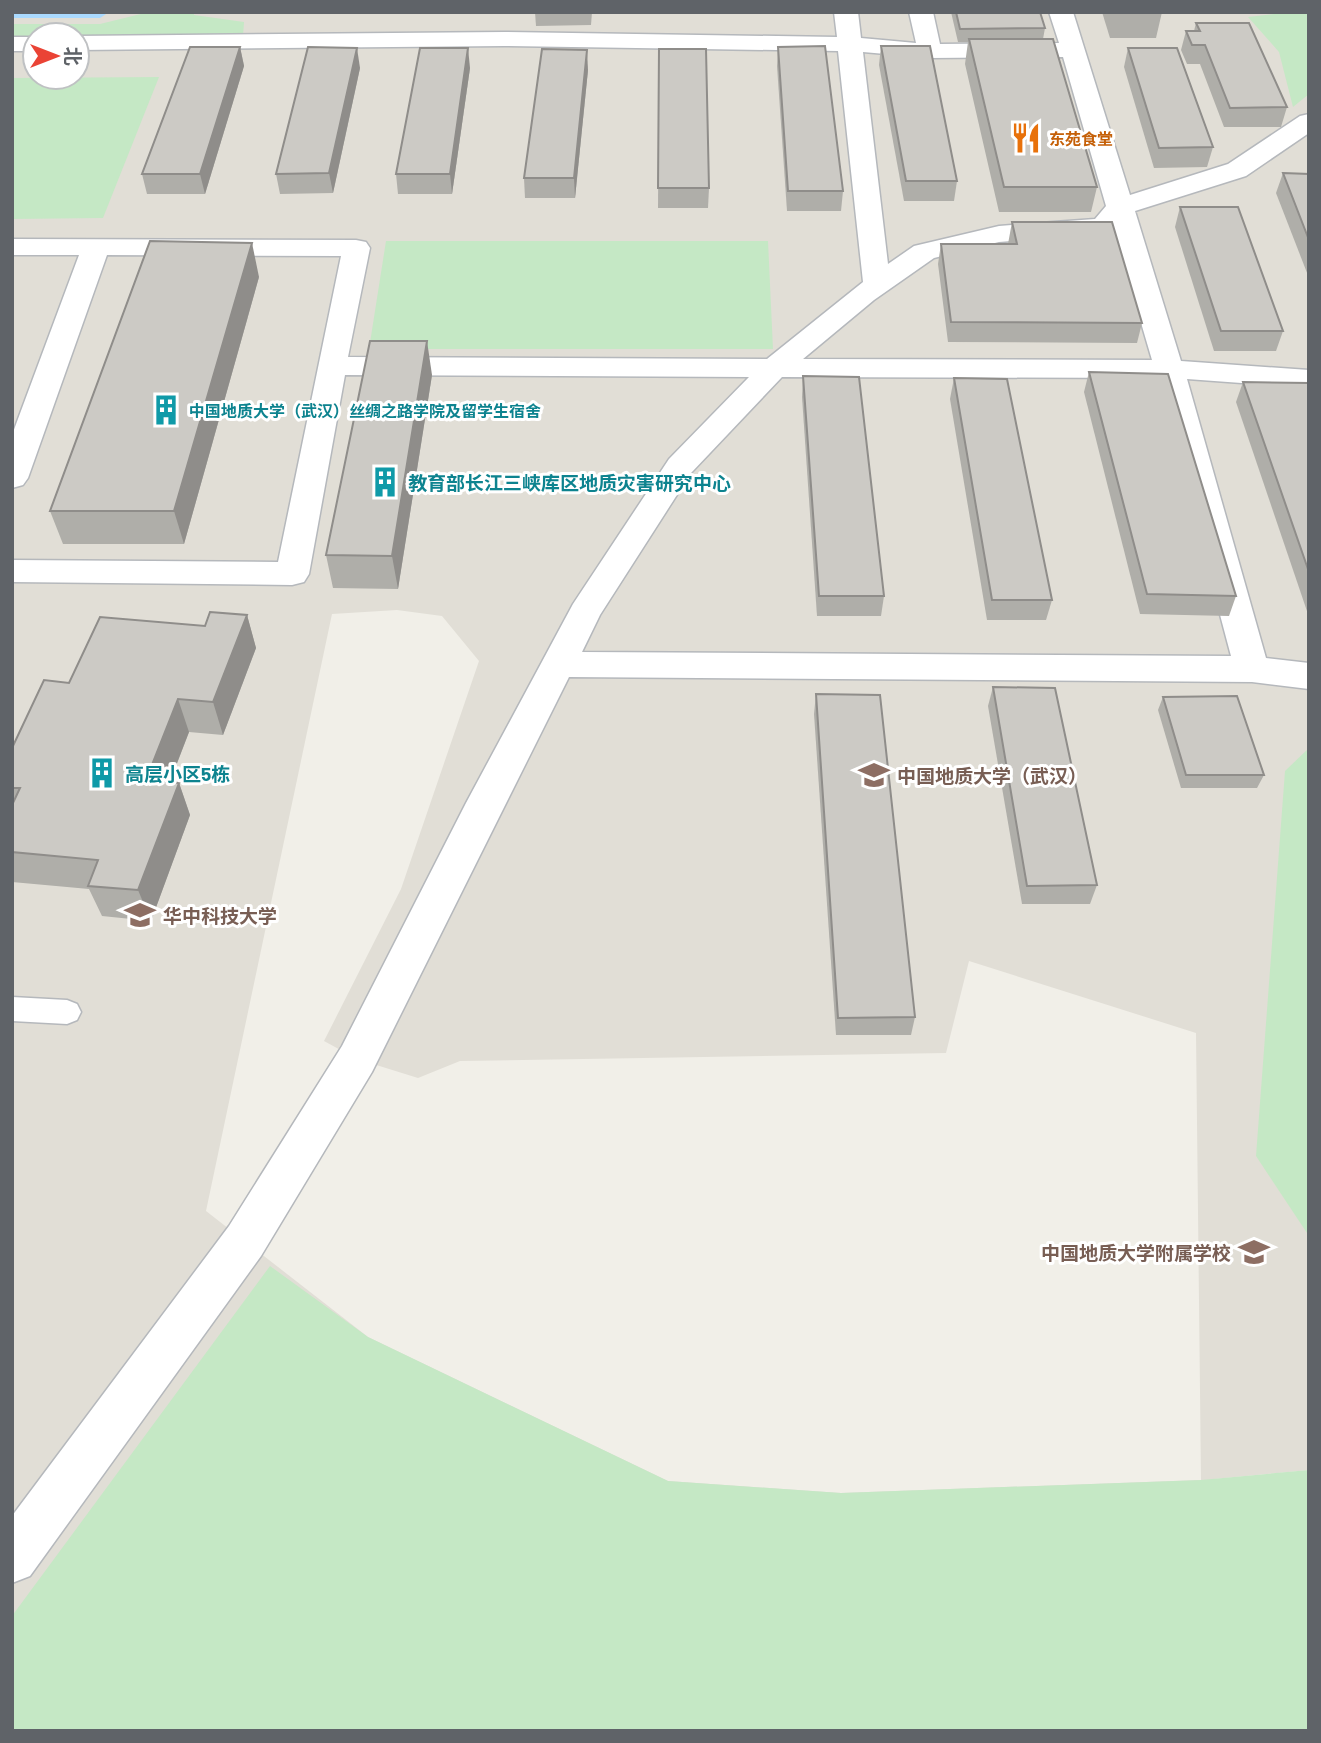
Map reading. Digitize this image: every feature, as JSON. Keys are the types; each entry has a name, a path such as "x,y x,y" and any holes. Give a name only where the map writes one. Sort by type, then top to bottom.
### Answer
{"street":[{"path":"504,39 507,12"},
{"path":"846,12 877,285"},
{"path":"921,12 930,51"},
{"path":"1061,12 1169,369 1252,669"},
{"path":"91,42 273,31 504,39 725,32 930,51 1073,50"},
{"path":"12,1558 246,1241 358,1059 485,803 585,612 680,466 776,366 877,285 924,252 999,234 1103,226 1120,207 1237,170 1309,121"},
{"path":"12,247 356,248 292,573 12,571"},
{"path":"12,478 96,247"},
{"path":"332,366 1169,369 1309,379"},
{"path":"558,664 1252,669 1309,676"}],"lane":[{"path":"12,1009 66,1012"}],"shaded area":[{"name":"中国地质大学（武汉）","path":"12,12 1309,12 1309,1470 1214,1479 1309,1731 12,1731","holes":["397,610 442,616 479,661 401,889 324,1041 357,1059 418,1078 460,1061 946,1053 969,961 1196,1033 1201,1480 841,1493 668,1481 368,1337 206,1211 332,614"]}],"green space":[{"path":"149,12 194,12 194,15 244,22 243,37 91,36 91,24"},
{"path":"1309,12 1309,94 1293,107 1279,52 1248,17"},
{"path":"12,24 21,24 21,37 12,37"},
{"path":"91,77 159,77 103,218 12,219 12,78 21,78 21,91 91,91"},
{"path":"386,241 768,241 773,349 369,349"},
{"path":"1309,748 1309,1236 1256,1156 1285,771"},
{"name":"华中科技大学","path":"270,1266 368,1337 668,1481 841,1493 1201,1480 1309,1470 1309,1731 12,1731 12,1616"}],"water":[{"path":"12,12 109,12 100,18 12,18"}],"building":[{"path":"956,12 1040,12 1045,28 960,29"},
{"path":"1196,23 1249,23 1287,107 1230,108 1205,45 1192,45 1186,31 1200,31"},
{"name":"东苑食堂","path":"969,39 1053,39 1097,187 1004,187"},
{"path":"825,46 843,191 788,191 778,47"},
{"path":"881,46 930,46 957,181 906,181"},
{"path":"190,47 240,47 200,174 142,174"},
{"path":"308,47 357,48 329,173 276,174"},
{"path":"420,48 468,48 450,174 396,174"},
{"path":"1128,48 1177,48 1213,147 1159,148"},
{"path":"542,49 587,50 574,178 524,178"},
{"path":"659,49 706,49 709,188 658,188"},
{"path":"1283,173 1309,174 1309,240"},
{"path":"1180,207 1238,207 1283,331 1221,331"},
{"path":"1012,222 1112,222 1142,323 951,322 941,244 1017,244"},
{"name":"中国地质大学（武汉）丝绸之路学院及留学生宿舍","path":"150,241 252,243 174,511 50,511"},
{"name":"教育部长江三峡库区地质灾害研究中心","path":"370,341 427,341 392,556 326,555"},
{"path":"1089,372 1168,374 1236,596 1147,594"},
{"path":"803,376 859,377 884,596 819,596"},
{"path":"954,378 1007,379 1052,600 992,600"},
{"path":"1243,382 1309,383 1309,572"},
{"name":"高层小区5栋","path":"210,612 247,615 213,702 178,699 146,780 179,783 138,890 88,886 98,860 12,852 12,805 20,788 12,788 12,748 44,680 69,683 100,617 205,626"},
{"path":"993,687 1055,688 1097,885 1027,886"},
{"path":"816,694 880,695 915,1017 838,1018"},
{"path":"1237,696 1264,775 1186,775 1163,697"}],"place":[{"name":"东苑食堂","path":"1026,138"},
{"name":"中国地质大学（武汉）丝绸之路学院及留学生宿舍","path":"166,410"},
{"name":"教育部长江三峡库区地质灾害研究中心","path":"385,482"},
{"name":"高层小区5栋","path":"102,773"},
{"name":"中国地质大学（武汉）","path":"874,775"},
{"name":"华中科技大学","path":"140,915"},
{"name":"中国地质大学附属学校","path":"1254,1252"}]}
